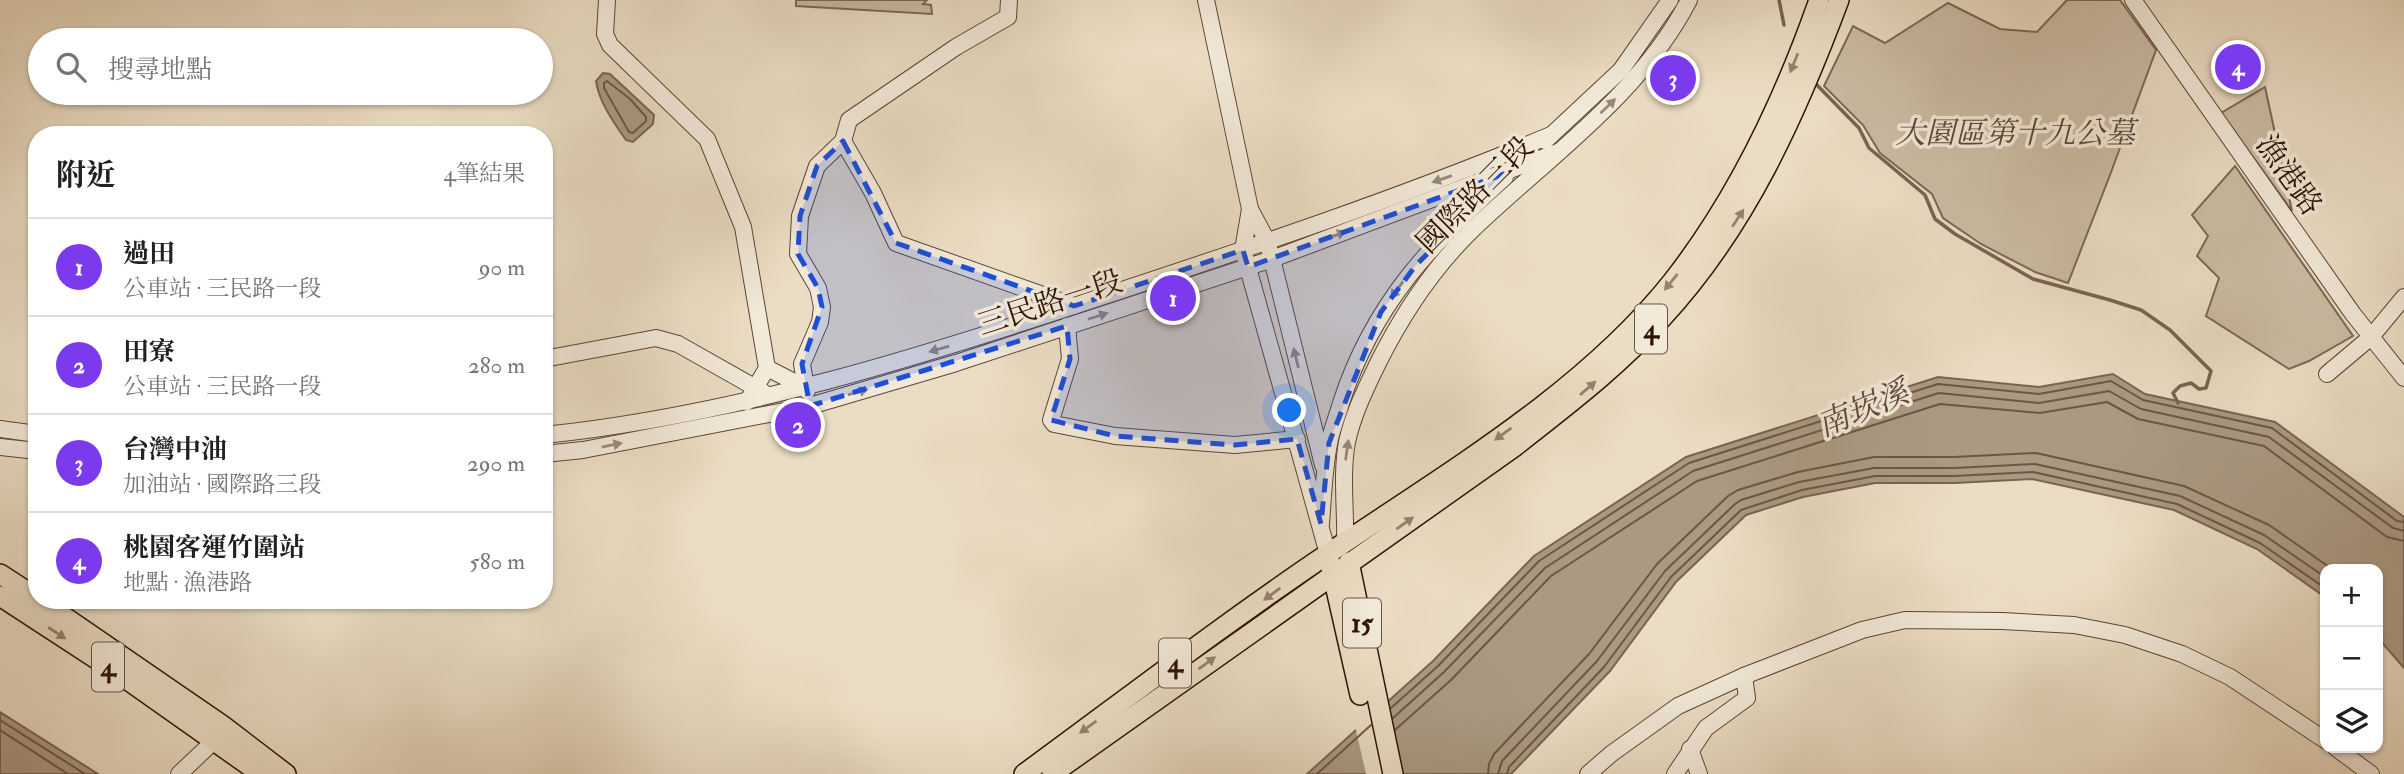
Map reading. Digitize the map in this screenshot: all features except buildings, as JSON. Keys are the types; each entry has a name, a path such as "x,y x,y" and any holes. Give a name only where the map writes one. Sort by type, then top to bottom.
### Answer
{"main road":[{"name":"4","path":"1024,774 1328,554 1499,438 1557,394 1617,340 1653,303 1710,229 1744,173 1783,90 1819,0"},
{"name":"4","path":"1052,774 1514,447 1585,391 1662,318 1718,248 1761,179 1799,98 1839,0"},
{"name":"15","path":"1328,554 1393,774"},
{"name":"15","path":"1349,562 1367,690"},
{"name":"4","path":"0,574 28,592"},
{"name":"4","path":"0,596 115,671 261,774"},
{"name":"4","path":"53,609 222,725 286,774"}],"street":[{"path":"607,0 605,34 610,44 707,139 743,227 767,368 747,402"},
{"path":"810,406 802,364 820,322 822,307 818,288 798,254 800,216 817,166 843,141 849,120 956,47 1008,17 1009,0"},
{"path":"1206,0 1250,209 1272,259 1349,562"},
{"name":"國際路三段","path":"1321,524 1329,443 1346,389 1381,312 1416,265 1458,219 1621,70 1670,0"},
{"name":"國際路三段","path":"1345,542 1344,478 1348,442 1364,392 1404,316 1471,231 1620,95 1648,64 1689,0"},
{"name":"漁港路","path":"2133,0 2371,337 2404,378"},
{"name":"三民路一段","path":"553,434 580,432 747,402 806,388 1074,306 1243,250 1454,175 1551,135"},
{"path":"843,141 873,193 896,243 1074,306"},
{"name":"三民路一段","path":"553,453 583,450 810,406 956,363 1272,259 1558,152"},
{"path":"1250,209 1243,250 1328,554"},
{"path":"2327,374 2371,337 2404,297"},
{"path":"1067,326 1070,359 1051,420 1054,424 1115,436 1235,444 1297,439"},
{"path":"553,357 656,338 678,344 771,397"},
{"path":"767,368 806,388"},
{"path":"0,429 28,433"},
{"path":"0,447 28,450"},
{"path":"1588,774 1678,706 1744,676 1862,630 1905,620 2074,625 2125,635 2182,654 2230,677 2320,737"},
{"path":"1675,774 1706,728 1747,698 1744,676"},
{"path":"179,774 215,740"},
{"path":"1690,749 1699,774"},
{"path":"2343,753 2371,774"}],"highlighted area":[{"path":"843,141 896,243 1074,306 1243,250 1248,267 1512,171 1416,265 1381,312 1329,443 1321,524 1297,439 1235,445 1115,436 1051,420 1070,359 1067,326 810,406 802,364 822,307 818,288 798,254 800,216 817,166"}],"green space":[{"path":"796,0 927,0 923,4 931,5 932,14 796,6"},
{"name":"大園區第十九公墓","path":"2067,0 2120,0 2156,50 2068,283 2035,272 1981,244 1943,218 1932,194 1880,153 1863,125 1824,86 1853,26 1885,43 1948,3 2000,29 2037,32"},
{"name":"大園區第十九公墓","path":"2265,87 2292,211 2221,113"},
{"name":"大園區第十九公墓","path":"2235,166 2353,336 2289,369 2206,316 2219,278 2197,256 2208,236 2192,215"}],"water":[{"path":"603,73 610,74 654,115 653,124 633,142 626,140 600,97 596,81"},
{"name":"南崁溪","path":"2113,374 2145,394 2275,422 2404,517 2404,668 2383,644 2383,564 2320,564 2320,593 2257,549 2174,510 2032,479 1875,483 1803,497 1746,515 1676,582 1610,671 1511,774 1307,774 1433,661 1534,556 1686,457 1938,377 2039,387"},
{"path":"0,712 98,774 0,774"}],"pier":[{"path":"1385,699 1401,774 1366,774 1355,726"}],"waterway":[{"path":"1779,0 1784,25"},
{"path":"1814,82 1859,128 1869,148 1925,195 1935,219 1955,234 2033,279 2141,310 2170,330 2211,371 2206,388 2199,389 2191,383 2180,386 2173,393 2178,403"}],"place":[{"name":"桃園客運竹圍站","path":"2238,67"},
{"name":"台灣中油","path":"1673,78"},
{"name":"過田","path":"1173,298"},
{"name":"田寮","path":"798,425"}]}
